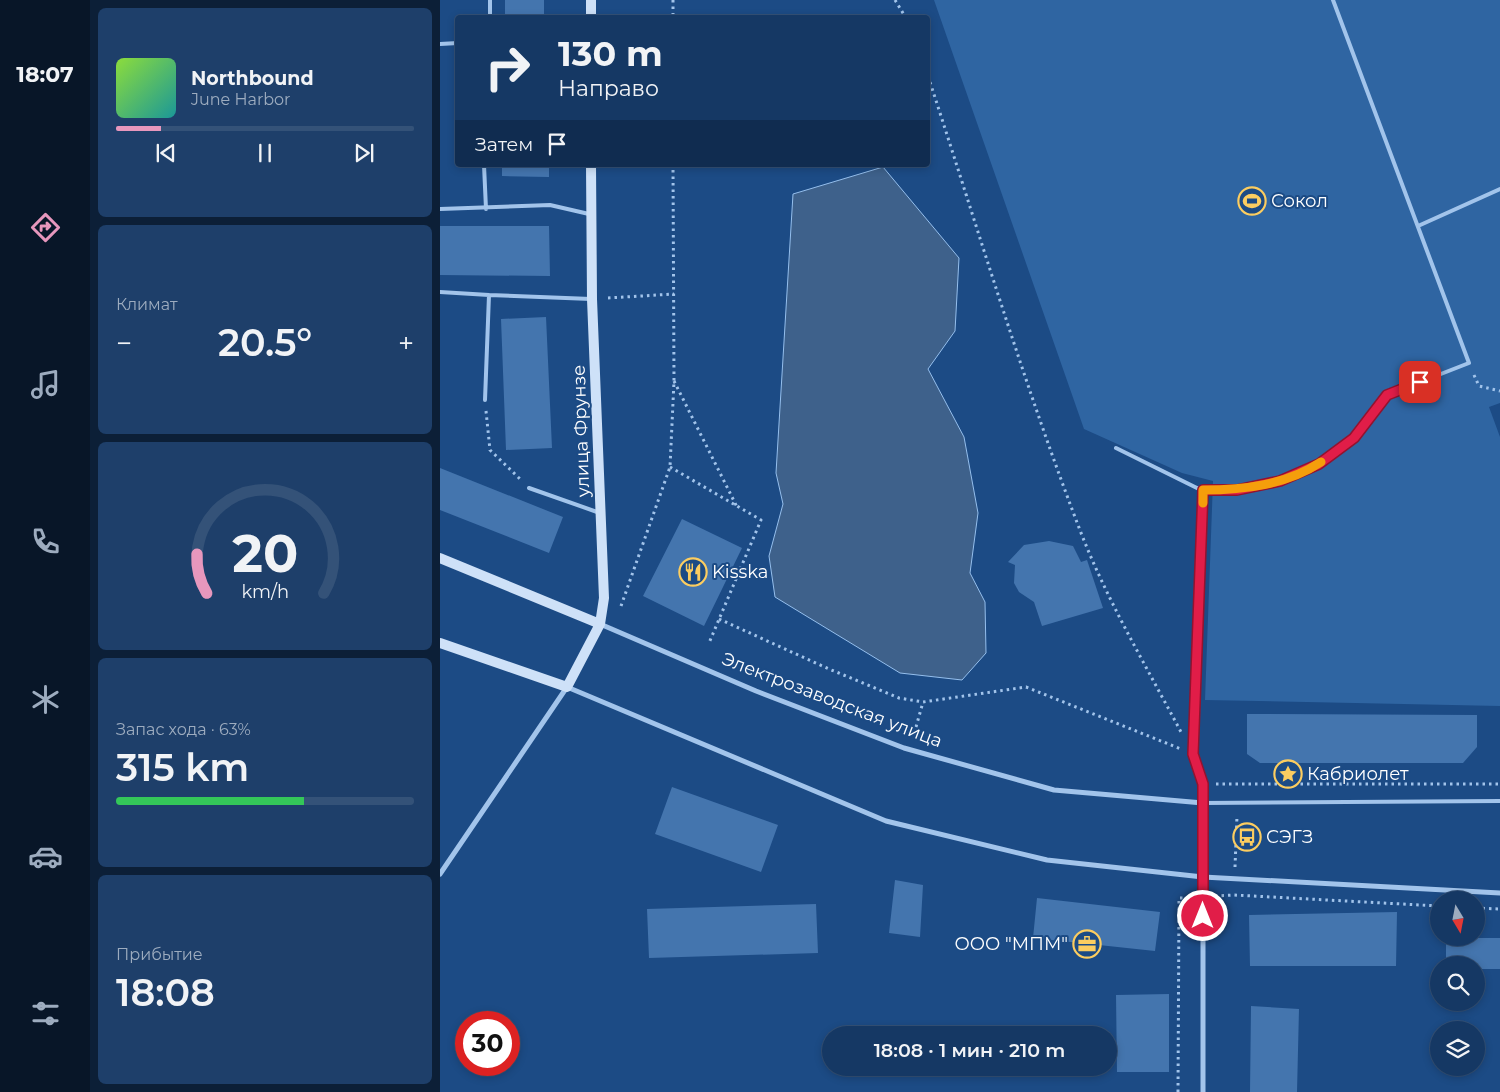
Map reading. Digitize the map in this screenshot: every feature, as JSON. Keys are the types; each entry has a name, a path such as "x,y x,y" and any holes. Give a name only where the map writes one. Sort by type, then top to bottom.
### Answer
{"main road":[{"path":"591,0 591,15"},
{"name":"улица Фрунзе","path":"567,687 600,624 604,598 592,299 591,167"},
{"name":"Электрозаводская улица","path":"440,558 600,624"},
{"path":"440,643 567,687"}],"street":[{"name":"Электрозаводская улица","path":"600,624 756,691 904,748 1054,790 1203,804"},
{"path":"440,874 567,687 886,821 1047,860 1204,876 1500,893"},
{"path":"1203,804 1203,1092"}],"lane":[{"path":"490,0 490,15"},
{"path":"1116,448 1203,490 1237,490 1280,481 1319,464 1354,438 1387,395 1469,362 1333,0"},
{"path":"440,44 455,43"},
{"path":"484,167 486,209"},
{"path":"1418,226 1500,189"},
{"path":"440,209 486,209 550,205 591,215"},
{"path":"440,292 592,299"},
{"path":"484,400 489,295"},
{"path":"529,488 600,513"},
{"path":"1203,490 1193,754 1203,784 1203,804"},
{"name":"Электрозаводская улица","path":"1203,804 1500,801"}],"path":[{"path":"673,0 673,15"},
{"path":"896,0 904,15"},
{"path":"930,82 1003,306 1078,526 1119,616 1193,754"},
{"path":"621,606 670,467 673,440 674,380 673,167"},
{"path":"592,299 674,294"},
{"path":"1469,362 1479,386 1500,391"},
{"path":"674,380 737,508"},
{"path":"484,400 490,450 529,488"},
{"path":"670,467 737,508 761,520 709,643"},
{"path":"719,619 828,669 899,698 923,702 1026,687 1193,754"},
{"path":"916,727 923,702"},
{"path":"1203,784 1500,784"},
{"path":"1234,895 1239,784"},
{"path":"1178,1092 1179,898 1234,895 1430,906"},
{"path":"1485,908 1500,909"}],"shaded area":[{"name":"Сокол","path":"934,0 1500,0 1500,403 1489,407 1500,437 1500,706 1205,700 1213,481 1182,473 1084,429"},
{"path":"883,167 959,258 955,331 928,369 964,437 978,513 970,573 985,602 986,653 962,680 900,673 775,597 769,556 783,504 776,473 793,194"}],"building":[{"path":"505,0 544,0 544,15 505,15"},
{"path":"502,167 549,167 549,177 502,176"},
{"path":"440,226 549,226 550,276 440,275"},
{"path":"546,317 552,448 506,450 501,319"},
{"path":"440,468 563,517 549,553 440,510"},
{"name":"Kisska","path":"682,519 742,548 704,626 643,596"},
{"path":"1049,541 1073,546 1081,562 1087,560 1103,608 1042,626 1034,602 1019,592 1014,583 1015,565 1008,562 1024,545"},
{"path":"1247,714 1477,715 1477,747 1463,763 1260,763 1247,754"},
{"path":"672,787 778,825 761,872 655,834"},
{"path":"895,880 923,885 920,937 889,933"},
{"path":"1037,898 1160,912 1155,951 1033,938"},
{"path":"816,904 818,953 649,958 647,909"},
{"path":"1397,912 1396,966 1250,966 1249,915"},
{"path":"1485,938 1500,938 1500,969 1485,969 1485,956 1446,956 1446,946 1485,946"},
{"path":"1169,994 1169,1072 1117,1072 1116,995"},
{"path":"1251,1006 1299,1009 1297,1092 1250,1092"}],"slow traffic":[{"path":"1203,503 1203,490 1237,490 1280,481 1321,462"}],"place":[{"name":"Сокол","path":"1252,201"},
{"name":"Kisska","path":"693,572"},
{"name":"Кабриолет","path":"1288,774"},
{"name":"СЭГЗ","path":"1247,837"},
{"name":"ООО \"МПМ\"","path":"1087,944"}],"route":[{"path":"1203,916 1203,784 1193,754 1203,490 1237,490 1280,481 1319,464 1354,438 1387,395 1420,382"}]}
